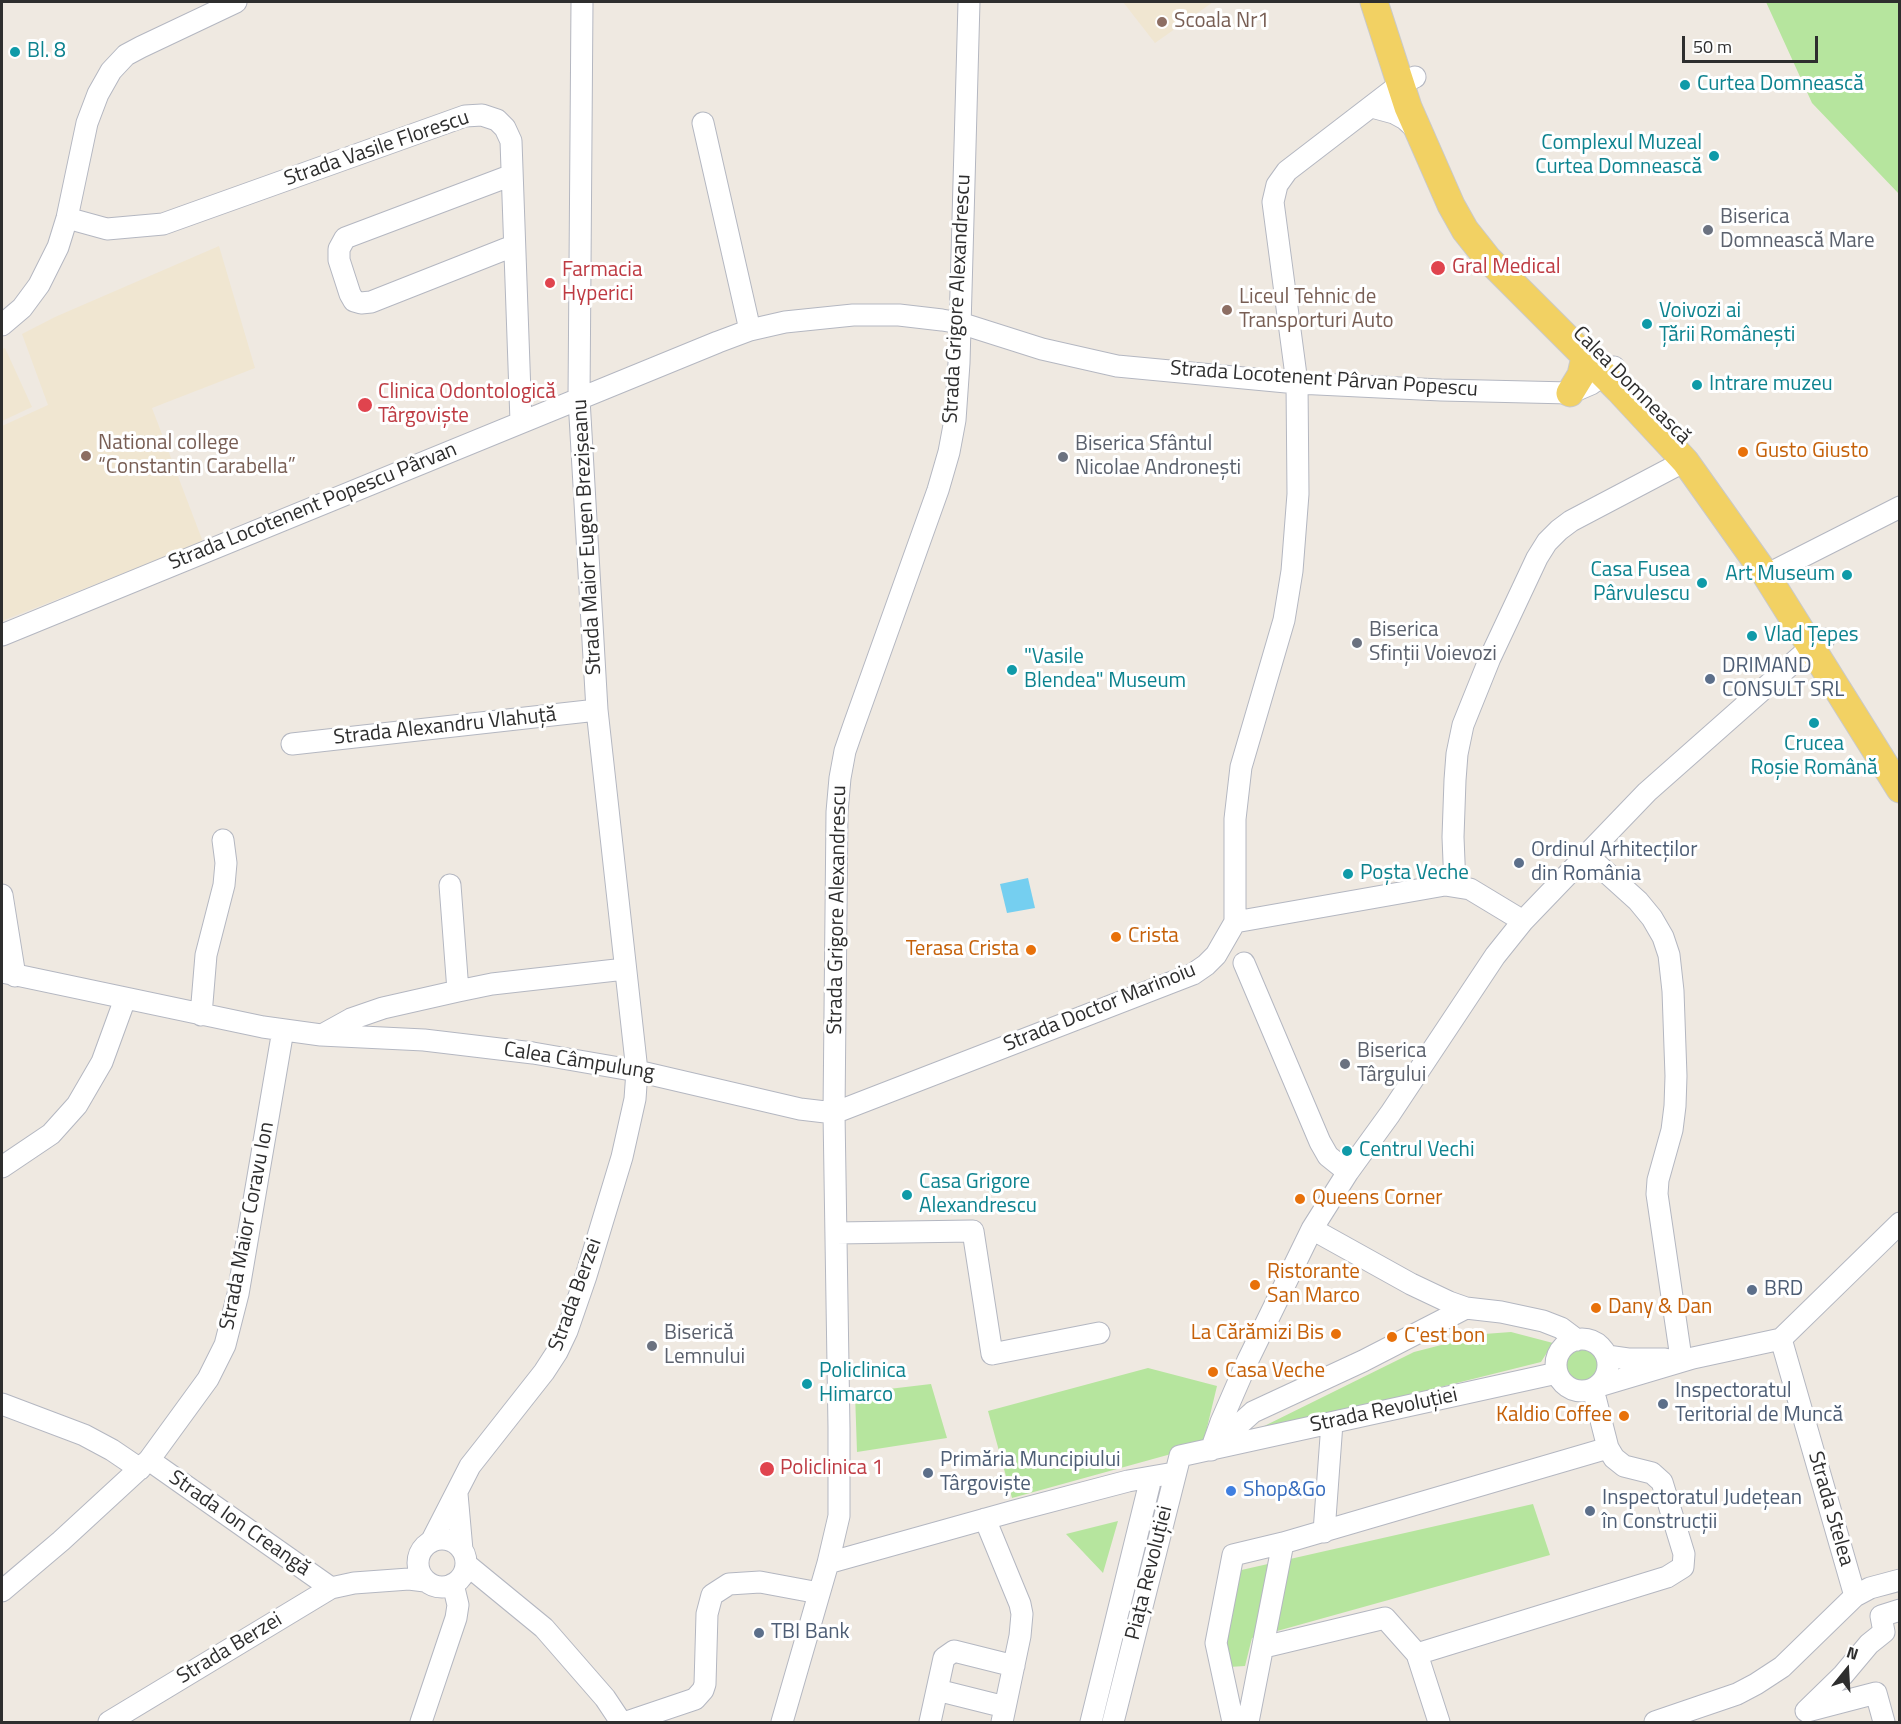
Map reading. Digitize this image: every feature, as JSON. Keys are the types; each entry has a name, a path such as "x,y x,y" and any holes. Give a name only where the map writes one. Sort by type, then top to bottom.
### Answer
{"main road":[{"path":"1374,2 1407,81"},
{"name":"Calea Domnească","path":"1391,2 1417,130 1451,205 1471,238 1514,287 1697,454 1818,643 1899,760"},
{"name":"Calea Domnească","path":"1407,81 1477,224 1495,248 1685,461 1773,571"},
{"path":"1570,393 1581,375 1601,366"},
{"name":"Calea Domnească","path":"1818,643 1899,789"}],"street":[{"path":"2,325 22,308 39,285 58,247 67,218 87,123 98,94 111,71 126,55 236,2"},
{"name":"Strada Maior Eugen Brezișeanu","path":"582,2 579,399 597,710 637,1071"},
{"name":"Strada Grigore Alexandrescu","path":"782,1722 828,1563 838,1516 839,1428 834,1113 837,812 840,778 854,725 925,530 949,452 956,401 960,323 969,2"},
{"path":"1407,81 1287,171 1277,185 1273,202 1297,383 1298,494 1292,571 1284,620 1241,767 1235,819 1235,922 1445,885 1470,889 1522,921"},
{"path":"1372,107 1394,113 1417,130"},
{"name":"Strada Vasile Florescu","path":"67,218 107,229 163,224 465,116 482,115 497,120 505,128 511,141 521,422"},
{"path":"703,123 750,330"},
{"path":"512,175 345,238 339,249 339,260 354,301 361,303 371,302 513,246"},
{"name":"Strada Locotenent Popescu Pârvan","path":"2,635 750,330 796,321 853,315 899,315 960,323 1042,349"},
{"name":"Strada Locotenent Pârvan Popescu","path":"1042,349 1117,366 1297,383 1570,393"},
{"path":"1455,886 1453,837 1455,780 1463,725 1490,658 1546,542 1571,521 1685,461"},
{"path":"1773,571 1899,507"},
{"path":"1211,1450 1248,1360 1312,1229 1348,1172 1495,956 1522,921 1647,792 1818,643"},
{"name":"Strada Alexandru Vlahuță","path":"292,744 597,710"},
{"path":"201,1015 206,955 224,885 226,863 224,840"},
{"path":"1587,855 1638,901 1652,918 1664,937 1669,956 1673,991 1675,1106 1672,1130 1658,1180 1657,1194 1658,1214 1687,1358"},
{"path":"450,885 458,991"},
{"path":"2,895 8,974"},
{"name":"Strada Doctor Marinoiu","path":"834,1113 1192,974 1216,955 1235,922"},
{"path":"1244,963 1320,1142 1328,1156 1348,1172"},
{"path":"321,1035 351,1019 383,1008 458,991 492,984 626,969"},
{"name":"Calea Câmpulung","path":"8,974 283,1030 321,1035 452,1043 533,1053 637,1071 800,1109 834,1113"},
{"path":"2,1167 51,1134 77,1105 102,1062 125,999"},
{"name":"Strada Maior Coravu Ion","path":"2,1591 61,1542 144,1465 208,1379 225,1345 238,1294 283,1030"},
{"name":"Strada Berzei","path":"354,1583 425,1549 480,1450 544,1372 557,1352 567,1331 586,1276 622,1158 635,1099 637,1071"},
{"path":"1591,1389 1607,1374 1609,1365 1607,1356 1597,1343 1587,1340 1569,1343 1560,1351 1556,1363 1557,1373 1566,1386 1573,1390 1591,1389 1687,1358 1781,1339 1899,1223"},
{"path":"1312,1229 1411,1284 1466,1308 1526,1316 1561,1328 1577,1340"},
{"path":"836,1233 973,1231 992,1354 1099,1334"},
{"path":"1211,1450 1253,1412 1363,1361 1466,1308"},
{"name":"Strada Stelea","path":"1781,1339 1855,1596"},
{"path":"1607,1356 1628,1359 1687,1358"},
{"name":"Strada Revoluției","path":"1211,1450 1557,1373"},
{"path":"1417,1654 1667,1577 1683,1567 1684,1554 1662,1482 1647,1470 1624,1466 1603,1450 1591,1389"},
{"path":"2,1404 84,1435 144,1465"},
{"path":"1324,1532 1332,1423"},
{"name":"Piața Revoluției","path":"1113,1722 1180,1456 1211,1450"},
{"path":"1233,1722 1216,1643 1233,1555 1324,1532 1603,1450"},
{"name":"Strada Ion Creangă","path":"144,1465 331,1588"},
{"path":"828,1563 1128,1481 1174,1473"},
{"path":"1091,1722 1150,1478"},
{"path":"421,1722 456,1618 459,1570 457,1494"},
{"path":"937,1690 1004,1715 1020,1636 1022,1614 985,1519"},
{"path":"459,1570 440,1587 432,1586 425,1581 418,1569 425,1549 440,1539 449,1540 459,1570 489,1584 544,1628 605,1698 621,1722"},
{"path":"1248,1722 1283,1543"},
{"name":"Strada Berzei","path":"109,1722 331,1588 354,1583 409,1579 425,1581"},
{"path":"1655,1722 1737,1694 1770,1676 1855,1596 1870,1588 1899,1580"},
{"path":"627,1722 695,1699 703,1690 707,1614 712,1595 729,1584 760,1582 819,1593"},
{"path":"1884,1722 1876,1693 1806,1711 1843,1675 1869,1644 1884,1632 1881,1616 1899,1610"},
{"path":"1264,1647 1385,1618 1417,1654 1438,1722"},
{"path":"930,1722 944,1658 954,1651 1014,1666"}],"shaded area":[{"name":"Scoala Nr1","path":"1123,2 1213,2 1155,43"},
{"name":"National college “Constantin Carabella”","path":"219,246 255,368 152,408 203,542 2,621 2,426 48,405 22,334 55,317"},
{"path":"5,348 32,407 2,421 2,349"}],"green space":[{"path":"1766,2 1899,2 1899,194 1812,103"},
{"path":"1511,1332 1553,1343 1541,1362 1244,1436 1414,1352 1484,1334"},
{"path":"1582,1347 1595,1352 1600,1365 1595,1378 1582,1383 1569,1378 1564,1365 1569,1352"},
{"path":"1148,1368 1217,1386 1205,1436 1200,1446 1012,1498 988,1411"},
{"path":"931,1384 947,1438 857,1452 855,1393"},
{"path":"1533,1504 1550,1555 1252,1638 1245,1666 1229,1667 1224,1646 1237,1571"},
{"path":"1118,1521 1103,1573 1066,1534"}],"water":[{"path":"1028,878 1035,908 1007,913 1000,884"}],"place":[{"name":"Scoala Nr1","path":"1162,22"},
{"name":"Bl. 8","path":"15,52"},
{"name":"Curtea Domnească","path":"1685,85"},
{"name":"Complexul Muzeal Curtea Domnească","path":"1714,156"},
{"name":"Biserica Domnească Mare","path":"1708,230"},
{"name":"Gral Medical","path":"1438,268"},
{"name":"Farmacia Hyperici","path":"550,283"},
{"name":"Liceul Tehnic de Transporturi Auto","path":"1227,310"},
{"name":"Voivozi ai Țării Românești","path":"1647,324"},
{"name":"Intrare muzeu","path":"1697,385"},
{"name":"Clinica Odontologică Târgoviște","path":"365,405"},
{"name":"Gusto Giusto","path":"1743,452"},
{"name":"National college “Constantin Carabella”","path":"86,456"},
{"name":"Biserica Sfântul Nicolae Andronești","path":"1063,457"},
{"name":"Art Museum","path":"1847,575"},
{"name":"Casa Fusea Pârvulescu","path":"1702,583"},
{"name":"Vlad Țepes","path":"1752,636"},
{"name":"Biserica Sfinții Voievozi","path":"1357,643"},
{"name":"\"Vasile Blendea\" Museum","path":"1012,670"},
{"name":"DRIMAND CONSULT SRL","path":"1710,679"},
{"name":"Crucea Roșie Română","path":"1814,723"},
{"name":"Ordinul Arhitecților din România","path":"1519,863"},
{"name":"Poșta Veche","path":"1348,874"},
{"name":"Crista","path":"1116,937"},
{"name":"Terasa Crista","path":"1031,950"},
{"name":"Biserica Târgului","path":"1345,1064"},
{"name":"Centrul Vechi","path":"1347,1151"},
{"name":"Casa Grigore Alexandrescu","path":"907,1195"},
{"name":"Queens Corner","path":"1300,1199"},
{"name":"Ristorante San Marco","path":"1255,1285"},
{"name":"BRD","path":"1752,1290"},
{"name":"Dany & Dan","path":"1596,1308"},
{"name":"La Cărămizi Bis","path":"1336,1334"},
{"name":"C'est bon","path":"1392,1337"},
{"name":"Biserică Lemnului","path":"652,1346"},
{"name":"Casa Veche","path":"1213,1372"},
{"name":"Policlinica Himarco","path":"807,1384"},
{"name":"Inspectoratul Teritorial de Muncă","path":"1663,1404"},
{"name":"Kaldio Coffee","path":"1624,1416"},
{"name":"Policlinica 1","path":"767,1469"},
{"name":"Primăria Muncipiului Târgoviște","path":"928,1473"},
{"name":"Shop&Go","path":"1231,1491"},
{"name":"Inspectoratul Județean în Construcții","path":"1590,1511"},
{"name":"TBI Bank","path":"759,1633"}]}
